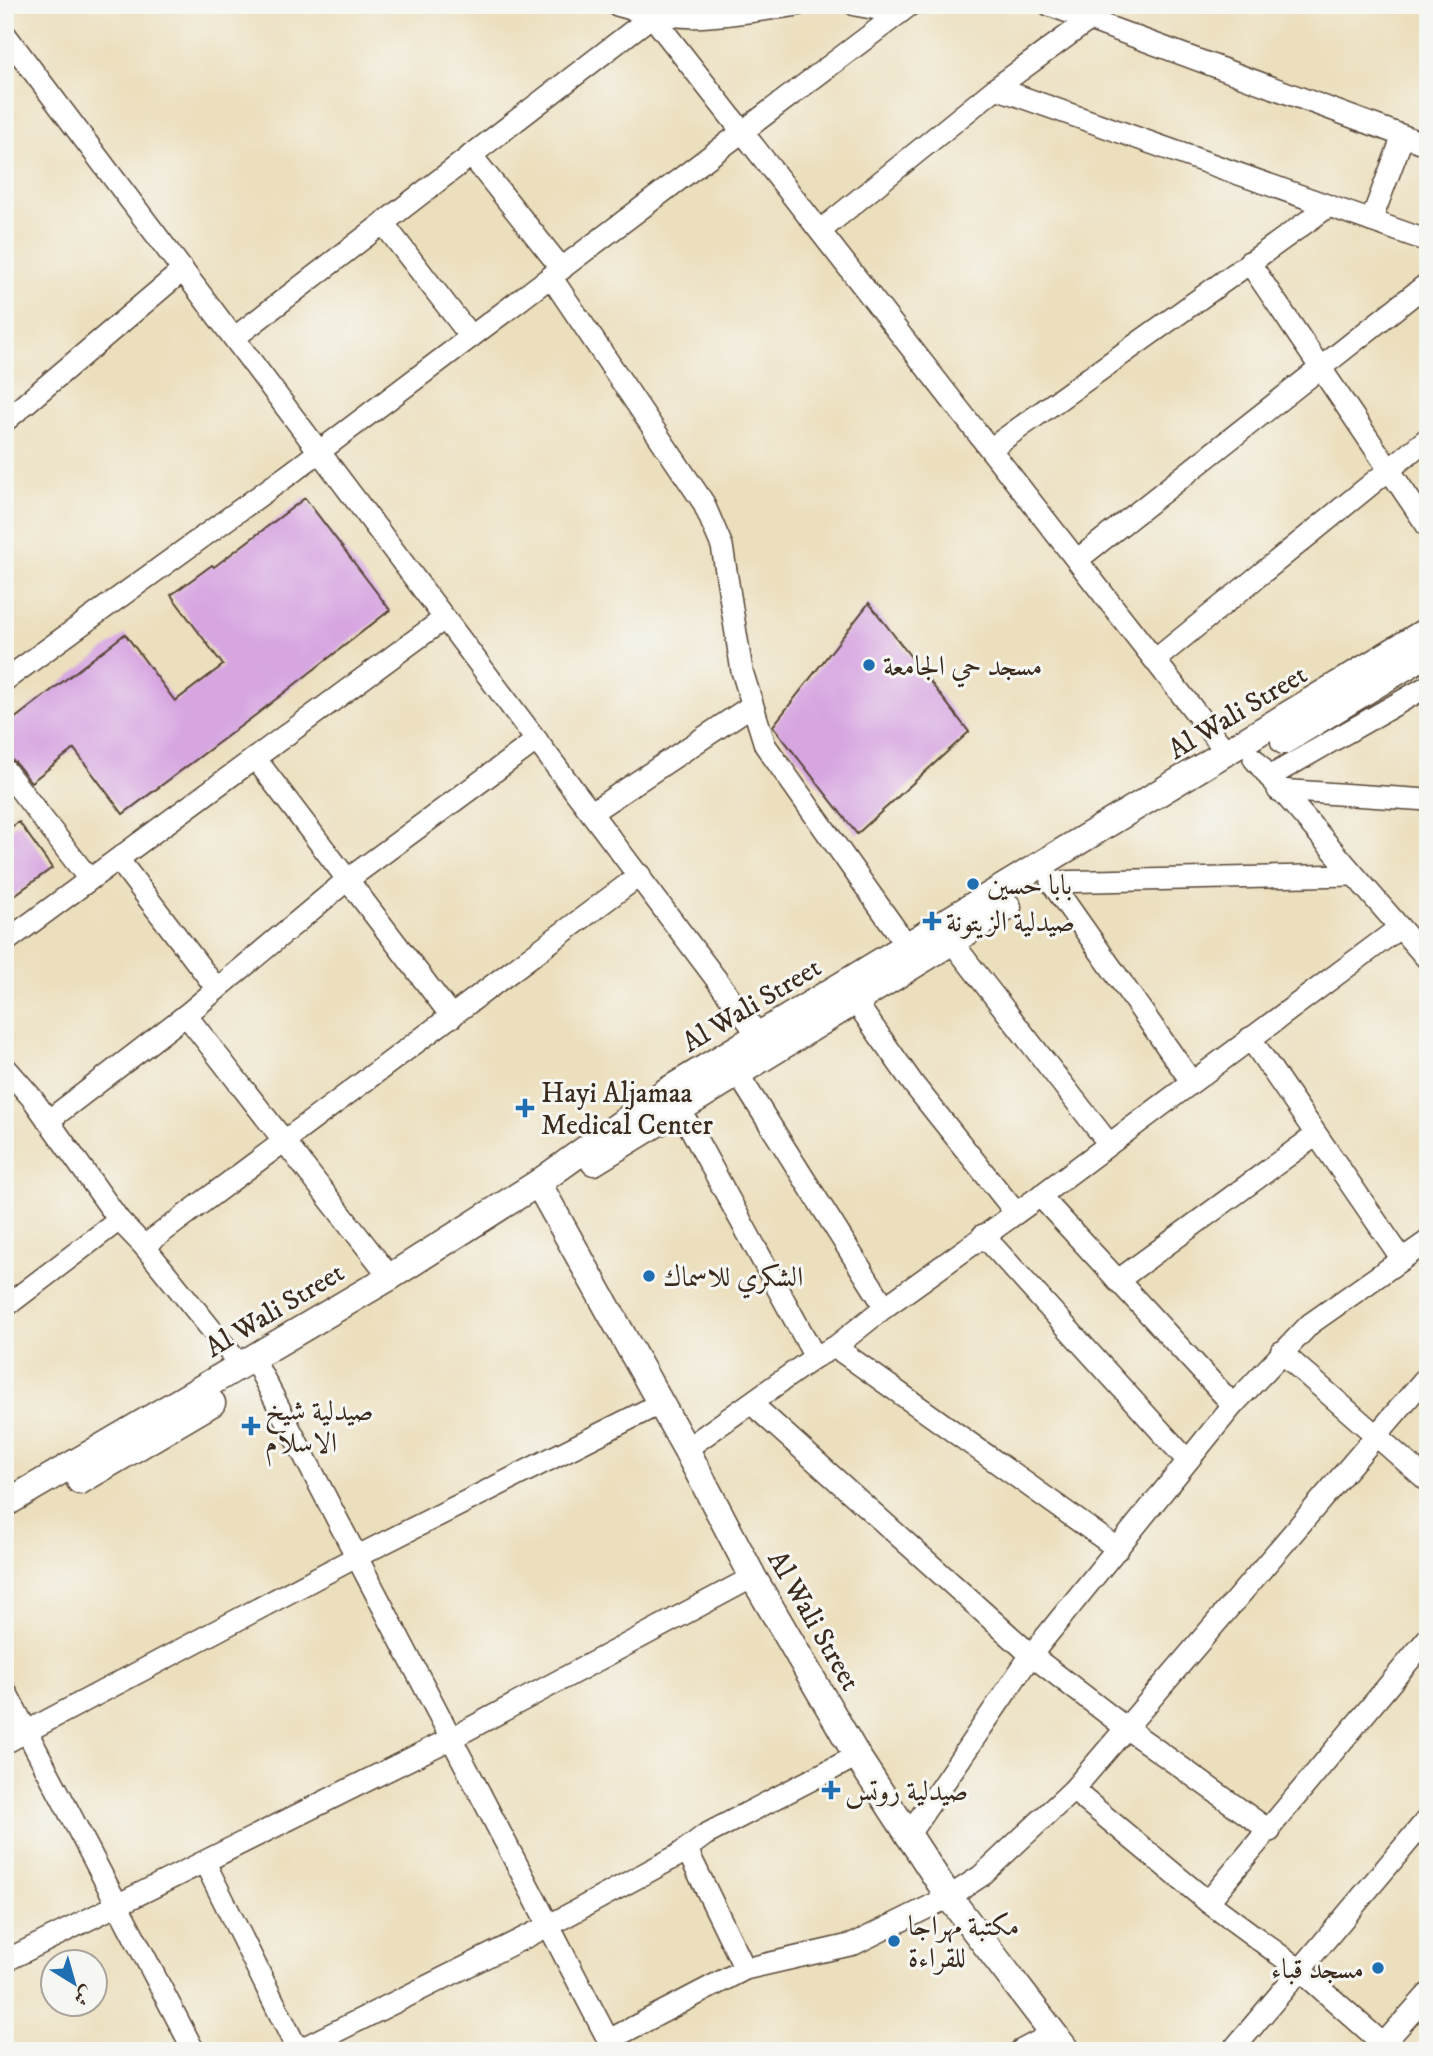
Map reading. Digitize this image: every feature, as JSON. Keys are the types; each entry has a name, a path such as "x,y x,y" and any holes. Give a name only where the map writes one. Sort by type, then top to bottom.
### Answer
{"street":[{"path":"617,5 654,11 729,15 797,5"},
{"path":"855,5 904,9"},
{"path":"1049,5 1428,145"},
{"path":"5,680 319,452 904,9"},
{"path":"654,11 743,132 1228,754"},
{"path":"233,338 471,156 654,11"},
{"path":"820,231 996,88 1090,20"},
{"path":"5,34 759,1036"},
{"path":"996,88 1428,241"},
{"path":"1371,221 1403,136"},
{"path":"471,156 557,273 703,502 722,546 751,706 765,745 908,947"},
{"path":"990,449 1329,206"},
{"path":"383,223 471,337"},
{"path":"1249,262 1428,527"},
{"path":"9,410 183,270"},
{"path":"1077,560 1428,283"},
{"path":"1155,660 1428,438"},
{"path":"5,942 445,618"},
{"name":"Al Wali Street","path":"5,1524 250,1369 542,1190 655,1099 1428,631"},
{"name":"Al Wali Street","path":"5,1504 250,1369 390,1277 680,1110 1051,881 1267,775 1428,653"},
{"path":"1267,775 1428,686"},
{"path":"592,812 751,706"},
{"path":"48,1121 186,1015 347,880 537,740"},
{"path":"255,758 452,1017"},
{"path":"5,770 89,879"},
{"path":"1267,775 1428,800"},
{"path":"1267,775 1352,876 1428,960"},
{"path":"118,859 217,989"},
{"path":"144,1246 640,875"},
{"path":"1051,881 1352,876"},
{"path":"1051,881 1191,1081"},
{"path":"685,1449 815,1357 835,1347 885,1307 1040,1196 1399,928"},
{"path":"952,942 1109,1144"},
{"path":"855,1001 914,1085 1016,1213"},
{"path":"186,1015 390,1277"},
{"path":"1250,1038 1402,1259"},
{"path":"5,1067 48,1121 119,1220 250,1369 356,1557 612,2045 745,1969 854,1944 949,1897 1025,1838 1073,1790 1428,1375"},
{"path":"738,1074 885,1307"},
{"path":"680,1110 815,1357"},
{"path":"1117,1281 1316,1135"},
{"name":"Al Wali Street","path":"542,1190 753,1577 857,1756 907,1837 949,1897 1059,2042"},
{"path":"1040,1196 1233,1405"},
{"path":"5,1307 119,1220"},
{"path":"984,1235 1187,1460"},
{"path":"907,1837 1031,1655 1233,1405 1310,1324 1428,1241"},
{"path":"835,1347 1118,1549"},
{"path":"1281,1352 1428,1480"},
{"path":"5,1743 356,1557 659,1404"},
{"path":"752,1404 1031,1655 1126,1728 1270,1831"},
{"path":"5,1961 450,1739 753,1577"},
{"path":"1208,1902 1270,1831 1428,1638"},
{"path":"5,1690 194,2051"},
{"path":"205,1863 297,2051 548,1926 687,1850 705,1835 857,1756"},
{"path":"1073,1790 1208,1902 1300,1970 1384,2049 1428,1994"},
{"path":"1232,2051 1428,1818"},
{"path":"687,1850 745,1969"},
{"path":"1020,2051 1059,2042"}],"building":[{"path":"305,498 390,610 123,814 74,749 31,782 15,762 6,757 5,726 125,634 175,701 223,665 171,595 212,565 214,567"},
{"name":"مسجد حي الجامعة","path":"869,603 969,732 857,834 773,726"},
{"path":"19,822 52,868 5,902 5,831"}],"place":[{"name":"مسجد حي الجامعة","path":"869,665"},
{"name":"بابا حسين","path":"973,884"},
{"name":"صيدلية الزيتونة","path":"932,921"},
{"name":"Hayi Aljamaa Medical Center","path":"525,1108"},
{"name":"الشكري للاسماك","path":"649,1276"},
{"name":"صيدلية شيخ الاسلام","path":"251,1426"},
{"name":"صيدلية روتس","path":"831,1790"},
{"name":"مكتبة مهراجا للقراءة","path":"894,1941"},
{"name":"مسجد قباء","path":"1378,1968"}]}
